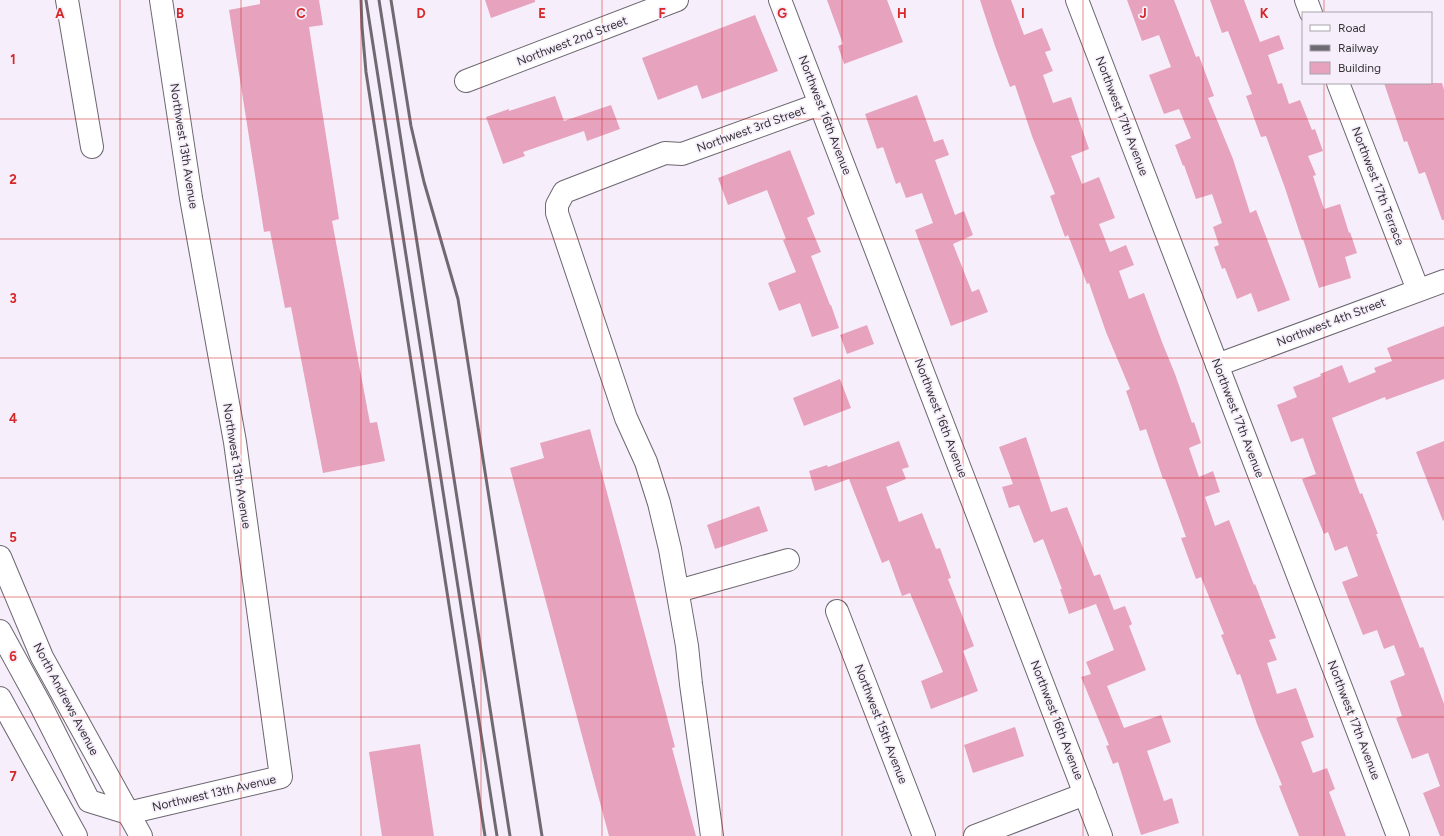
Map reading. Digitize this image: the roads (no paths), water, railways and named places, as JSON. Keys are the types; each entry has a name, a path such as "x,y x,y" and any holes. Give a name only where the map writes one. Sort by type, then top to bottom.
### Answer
{"street":[{"path":"67,0 92,147"},
{"name":"Northwest 13th Avenue","path":"128,814 282,777 235,442 191,198 161,0"},
{"name":"Northwest 2nd Street","path":"466,81 677,0"},
{"name":"Northwest 16th Avenue","path":"780,0 1101,836"},
{"name":"Northwest 17th Avenue","path":"1077,0 1398,836"},
{"path":"1306,0 1311,12"},
{"name":"Northwest 17th Terrace","path":"1338,84 1418,290"},
{"name":"Northwest 3rd Street","path":"678,592 659,503 646,462 624,412 556,213 557,205 564,192 665,152 682,154 820,104"},
{"name":"Northwest 4th Street","path":"1217,365 1444,281"},
{"name":"North Andrews Avenue","path":"0,557 42,657 141,836"},
{"path":"712,836 687,646 678,592 788,560"},
{"name":"Northwest 15th Avenue","path":"837,611 924,836"},
{"path":"0,631 40,704 89,801 128,814"},
{"path":"0,698 76,836"},
{"path":"975,836 1085,794"}],"railway":[{"path":"361,0 366,72 485,836"},
{"path":"366,0 497,836"},
{"path":"379,0 510,836"},
{"path":"391,0 411,126 424,182 458,299 542,836"}]}
